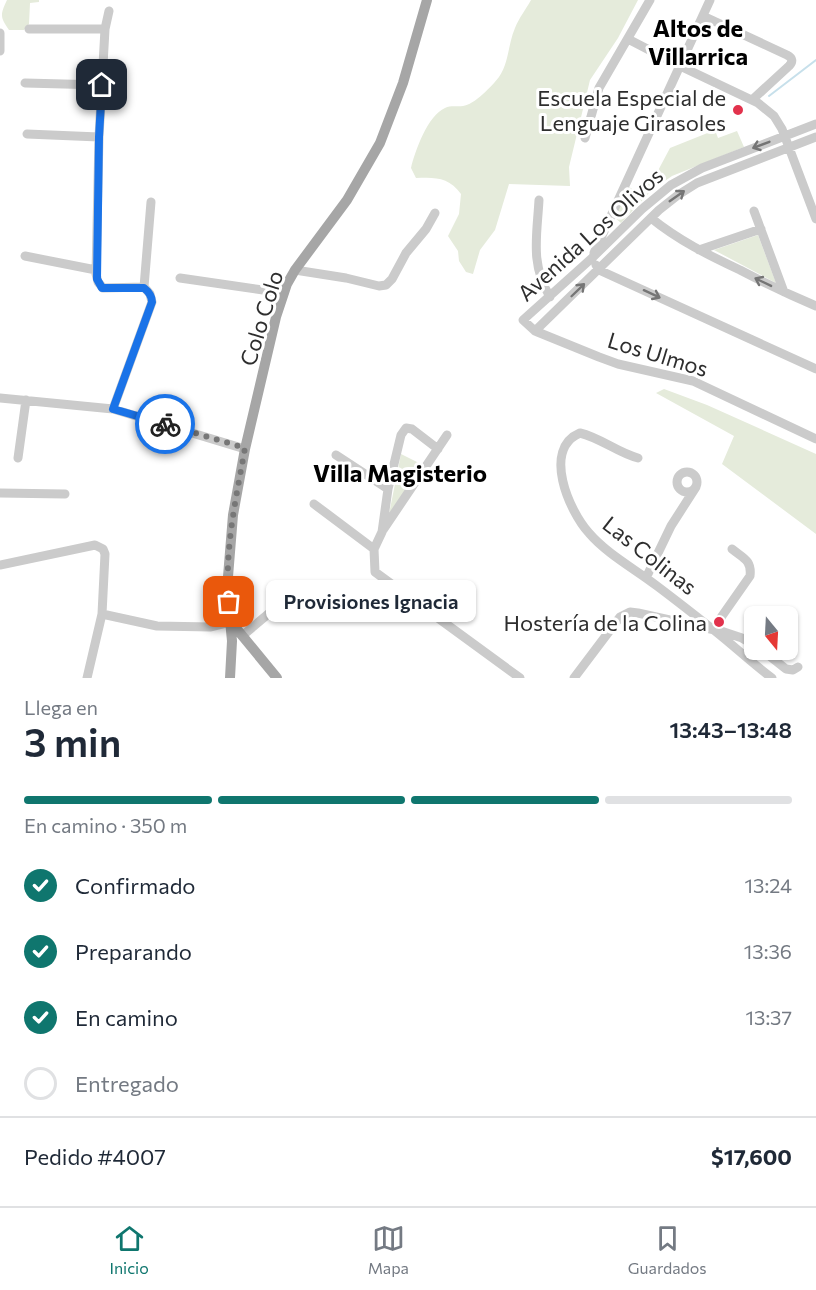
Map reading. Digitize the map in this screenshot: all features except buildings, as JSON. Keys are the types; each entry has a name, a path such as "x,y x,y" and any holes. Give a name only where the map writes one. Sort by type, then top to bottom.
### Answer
{"main road":[{"name":"Colo Colo","path":"230,678 232,641 227,589 233,515 245,448 276,317 287,284 348,200 380,143 404,83 426,0"},
{"path":"231,622 278,678"}],"street":[{"path":"585,138 599,88 650,0"},
{"path":"710,0 592,258 599,270 816,369"},
{"path":"109,11 105,29 99,137 97,279 102,288 144,288 150,294 152,302 113,409"},
{"path":"704,16 788,55 792,59 789,66 752,100"},
{"path":"29,29 105,29"},
{"path":"0,33 0,51"},
{"path":"628,39 752,100 774,116 785,136 816,219"},
{"path":"25,83 102,85"},
{"name":"Avenida Los Olivos","path":"524,320 642,209 681,178 816,124"},
{"path":"27,134 99,137"},
{"name":"Avenida Los Olivos","path":"536,331 668,202 697,183 816,137"},
{"path":"539,200 536,257 540,276 550,297"},
{"path":"144,288 151,202"},
{"path":"754,211 784,292"},
{"path":"296,270 375,285 386,285 435,213"},
{"path":"651,218 676,237 699,250 816,306"},
{"path":"699,250 760,229"},
{"path":"25,256 96,270"},
{"path":"180,278 284,293"},
{"name":"Los Ulmos","path":"524,320 536,331 618,364 693,381 816,439"},
{"path":"0,398 113,409 245,448"},
{"path":"18,458 26,400"},
{"path":"382,532 388,489 401,435 406,428 412,429 438,449"},
{"name":"Las Colinas","path":"638,458 588,435 580,433 569,440 560,469 567,494 584,527 590,535 621,560 714,630 772,678"},
{"path":"447,435 382,532 374,549 375,572 520,678"},
{"path":"336,455 388,489"},
{"path":"646,578 671,526 696,487"},
{"path":"0,493 65,494"},
{"path":"314,504 374,549"},
{"path":"0,565 95,546 103,549 105,554 102,614 87,678"},
{"path":"732,549 749,562 750,576 714,630 744,640"},
{"path":"242,636 273,610 294,585"},
{"name":"Las Colinas","path":"574,678 620,617 626,613 638,613 714,630"},
{"path":"102,614 157,626 211,627 231,622"},
{"path":"775,660 786,669 793,670 798,667"}],"green space":[{"path":"7,0 39,0 39,2 30,3 29,24 24,30 9,30 4,22 2,13"},
{"path":"531,0 638,0 618,38 590,80 569,167 570,186 509,184 495,230 480,250 473,274 466,272 459,261 458,251 448,236 459,214 461,194 452,184 441,179 416,178 411,168 423,134 433,118 447,107 467,105 477,99 499,77 505,66 515,28"},
{"path":"715,130 718,138 737,131 744,147 672,176 652,190 621,223 614,217 629,187 637,192 653,180 670,148"},
{"path":"758,235 776,283 714,250"},
{"path":"664,389 707,405 816,454 816,534 722,464 734,436 656,393"},
{"path":"401,454 423,465 389,514"}],"waterway":[{"path":"769,96 816,60"}],"way so far":[{"path":"165,424 245,448 233,515 228,563 229,602"}],"place":[{"name":"Escuela Especial de Lenguaje Girasoles","path":"738,110"},
{"name":"Provisiones Ignacia","path":"229,602"},
{"name":"Hostería de la Colina","path":"719,622"}],"district":[{"name":"Altos de Villarrica","path":"698,41"},
{"name":"Villa Magisterio","path":"400,472"}],"route":[{"path":"102,85 97,279 102,288 144,288 152,298 113,409 165,424"}]}
